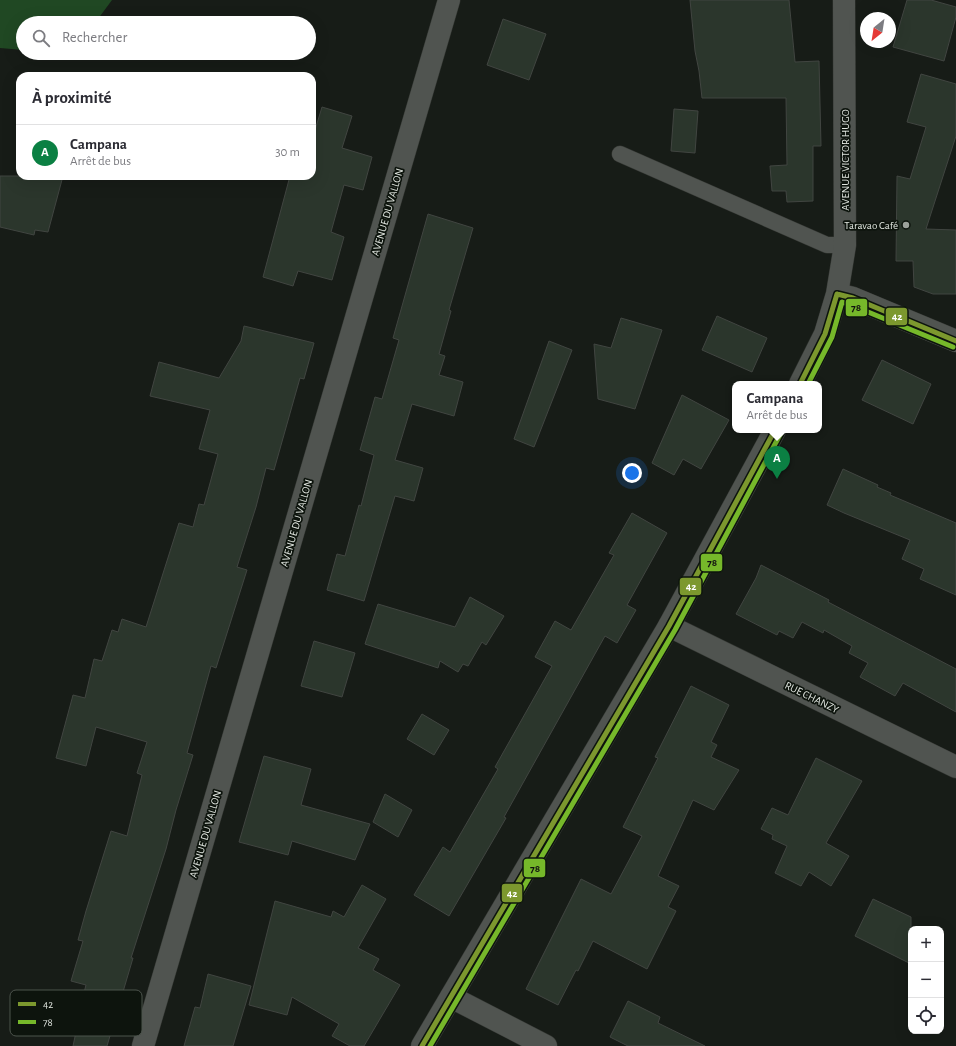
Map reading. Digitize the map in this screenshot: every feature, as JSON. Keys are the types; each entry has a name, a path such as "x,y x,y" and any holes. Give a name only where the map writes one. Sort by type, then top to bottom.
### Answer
{"street":[{"name":"AVENUE DU VALLON","path":"143,1046 449,0"},
{"name":"AVENUE VICTOR HUGO","path":"802,381 825,334 837,294 845,245 844,0"},
{"path":"837,294 853,298 956,341"},
{"path":"422,1046 668,626 773,433"},
{"name":"RUE CHANZY","path":"668,626 956,767"},
{"path":"451,997 546,1046"}],"lane":[{"path":"620,154 827,245 845,245"}],"shaded area":[{"path":"0,0 112,0 100,16 16,16 16,49 0,48"}],"building":[{"path":"690,0 789,0 795,62 819,61 821,146 813,146 813,201 787,202 786,191 772,191 770,166 787,165 786,98 702,98 695,51"},
{"path":"907,0 931,0 956,7 956,17 944,61 896,48 896,37"},
{"path":"503,19 546,34 529,80 487,65"},
{"path":"921,74 956,84 956,136 926,229 956,230 956,294 933,294 914,287 913,261 896,261 897,176 910,179 926,127 907,122"},
{"path":"322,107 352,116 342,148 372,157 363,190 344,185 331,232 344,237 332,280 298,271 293,286 263,277 289,180 316,180 316,127"},
{"path":"674,109 698,111 695,153 671,151"},
{"path":"0,176 16,176 16,180 62,180 48,232 35,230 34,235 0,227"},
{"path":"428,214 473,228 449,310 451,311 439,354 445,356 439,375 463,382 454,416 412,404 395,460 423,468 414,501 395,496 364,601 327,590 337,554 345,556 359,505 361,506 374,455 360,450 375,397 382,399 399,340 393,338"},
{"path":"717,316 767,338 752,372 702,350"},
{"path":"621,318 662,330 635,409 598,399 594,344 611,348"},
{"path":"244,326 314,343 304,379 300,378 274,470 266,468 256,507 237,567 247,570 216,668 211,666 187,753 193,755 166,849 131,958 133,958 124,990 85,990 86,985 71,981 83,941 78,940 111,831 127,836 142,775 137,773 147,742 96,727 86,766 56,758 73,695 85,698 94,659 102,661 112,630 118,632 122,619 146,627 179,523 193,527 199,504 204,505 218,454 199,449 210,410 150,396 159,362 219,378 241,341"},
{"path":"549,341 572,350 534,447 514,439"},
{"path":"882,360 931,384 913,424 862,400"},
{"path":"682,395 729,420 701,469 683,459 674,475 652,463"},
{"path":"843,469 878,485 877,487 891,493 890,495 956,523 956,595 920,579 924,569 902,559 910,540 827,505"},
{"path":"632,513 667,533 627,605 636,610 617,643 605,636 504,817 506,818 449,916 414,895 443,847 450,852 498,769 495,767 552,666 535,657 555,621 571,630 614,555 609,553"},
{"path":"761,565 956,669 956,712 903,683 895,696 860,677 868,663 849,653 852,646 824,630 823,633 802,622 793,638 779,631 777,635 736,614 756,578"},
{"path":"470,597 504,616 486,645 482,642 468,666 463,664 458,672 440,661 438,668 365,644 378,604 455,627"},
{"path":"314,641 355,653 342,697 301,686"},
{"path":"691,686 729,705 711,742 717,745 711,757 739,770 714,810 693,800 658,876 679,886 668,907 676,911 647,969 593,941 578,971 576,970 558,1005 526,989 581,879 611,894 642,836 623,827 658,758 655,757"},
{"path":"422,714 449,730 434,755 407,739"},
{"path":"264,756 311,769 301,805 370,824 355,860 292,841 288,855 239,842"},
{"path":"816,758 862,781 826,843 849,856 831,886 809,872 801,886 775,873 787,846 772,839 773,835 761,829 772,808 788,815"},
{"path":"385,794 412,810 398,837 373,822"},
{"path":"362,885 386,899 358,948 379,959 373,970 400,985 364,1046 350,1046 332,1036 339,1024 292,997 287,1015 249,1005 275,901 331,917 333,911 344,917"},
{"path":"873,899 911,917 911,926 908,926 908,962 855,936"},
{"path":"208,974 251,986 233,1046 184,1046 195,1007 200,1008"},
{"path":"628,1001 660,1017 658,1023 705,1046 628,1046 610,1037"},
{"path":"75,1036 110,1036 107,1046 73,1046"}],"transit line":[{"name":"42","path":"837,294 853,298 956,341"},
{"name":"42","path":"802,381 825,334 837,294"},
{"name":"78","path":"810,381 832,337 842,302 953,347"},
{"name":"42","path":"422,1046 669,626 773,433"},
{"name":"78","path":"430,1046 675,630 781,433"}],"place":[{"name":"Taravao Café","path":"906,225"},
{"name":"Campana","path":"777,479"}]}
